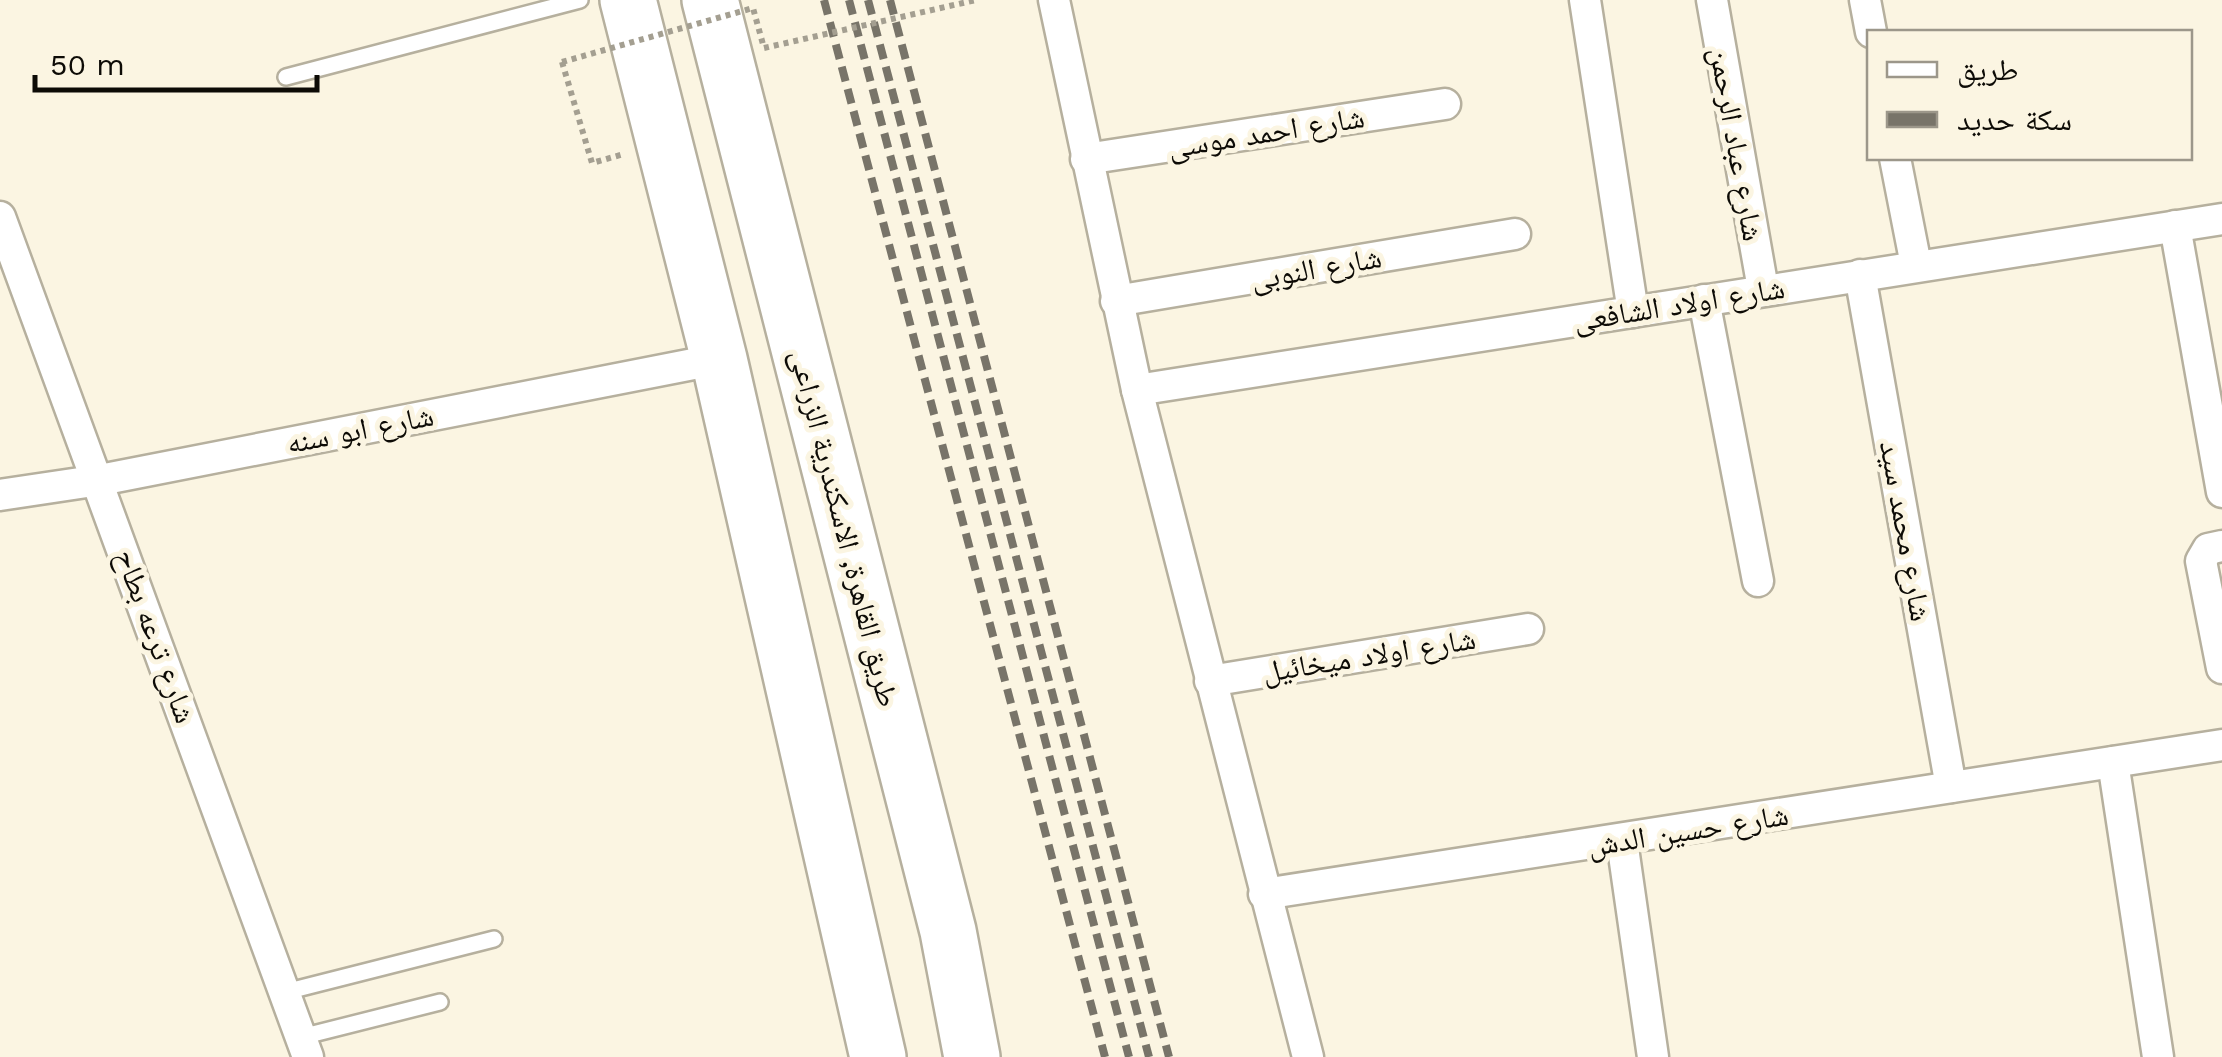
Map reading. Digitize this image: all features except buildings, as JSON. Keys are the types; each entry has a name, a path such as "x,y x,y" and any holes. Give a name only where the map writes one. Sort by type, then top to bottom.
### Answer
{"highway":[{"path":"628,0 719,359 878,1057"},
{"name":"طريق القاهرة, الاسكندرية الزراعى","path":"710,0 948,931 972,1057"}],"street":[{"path":"1585,0 1633,312"},
{"name":"شارع عباد الرحمن","path":"1712,0 1763,289"},
{"path":"1865,0 1872,30"},
{"path":"1063,1 1086,159 1116,301 1308,1057"},
{"name":"شارع احمد موسى","path":"1086,159 1446,104"},
{"path":"1895,160 1916,265"},
{"name":"شارع ترعه بطاح","path":"0,217 100,480 305,1047"},
{"name":"شارع اولاد الشافعى","path":"1137,390 2222,219"},
{"path":"2175,226 2222,492"},
{"name":"شارع النوبى","path":"1116,301 1515,234"},
{"name":"شارع محمد سيد","path":"1860,276 1951,787"},
{"path":"1704,300 1758,580"},
{"name":"شارع ابو سنه","path":"0,494 100,480 719,359"},
{"path":"2222,546 2208,549 2201,561 2222,668"},
{"name":"شارع اولاد ميخائيل","path":"1210,681 1528,629"},
{"name":"شارع حسين الدش","path":"1264,894 2222,746"},
{"path":"2112,762 2158,1057"},
{"path":"1622,841 1653,1057"}],"lane":[{"path":"286,76 580,0"},
{"path":"285,992 494,939"},
{"path":"305,1047 440,1002"}],"path":[{"path":"592,163 562,62 753,8 764,48 976,0"}],"railway":[{"path":"824,0 1105,1057"},
{"path":"849,0 1129,1057"},
{"path":"868,0 1149,1057"},
{"path":"890,0 1169,1057"}]}
